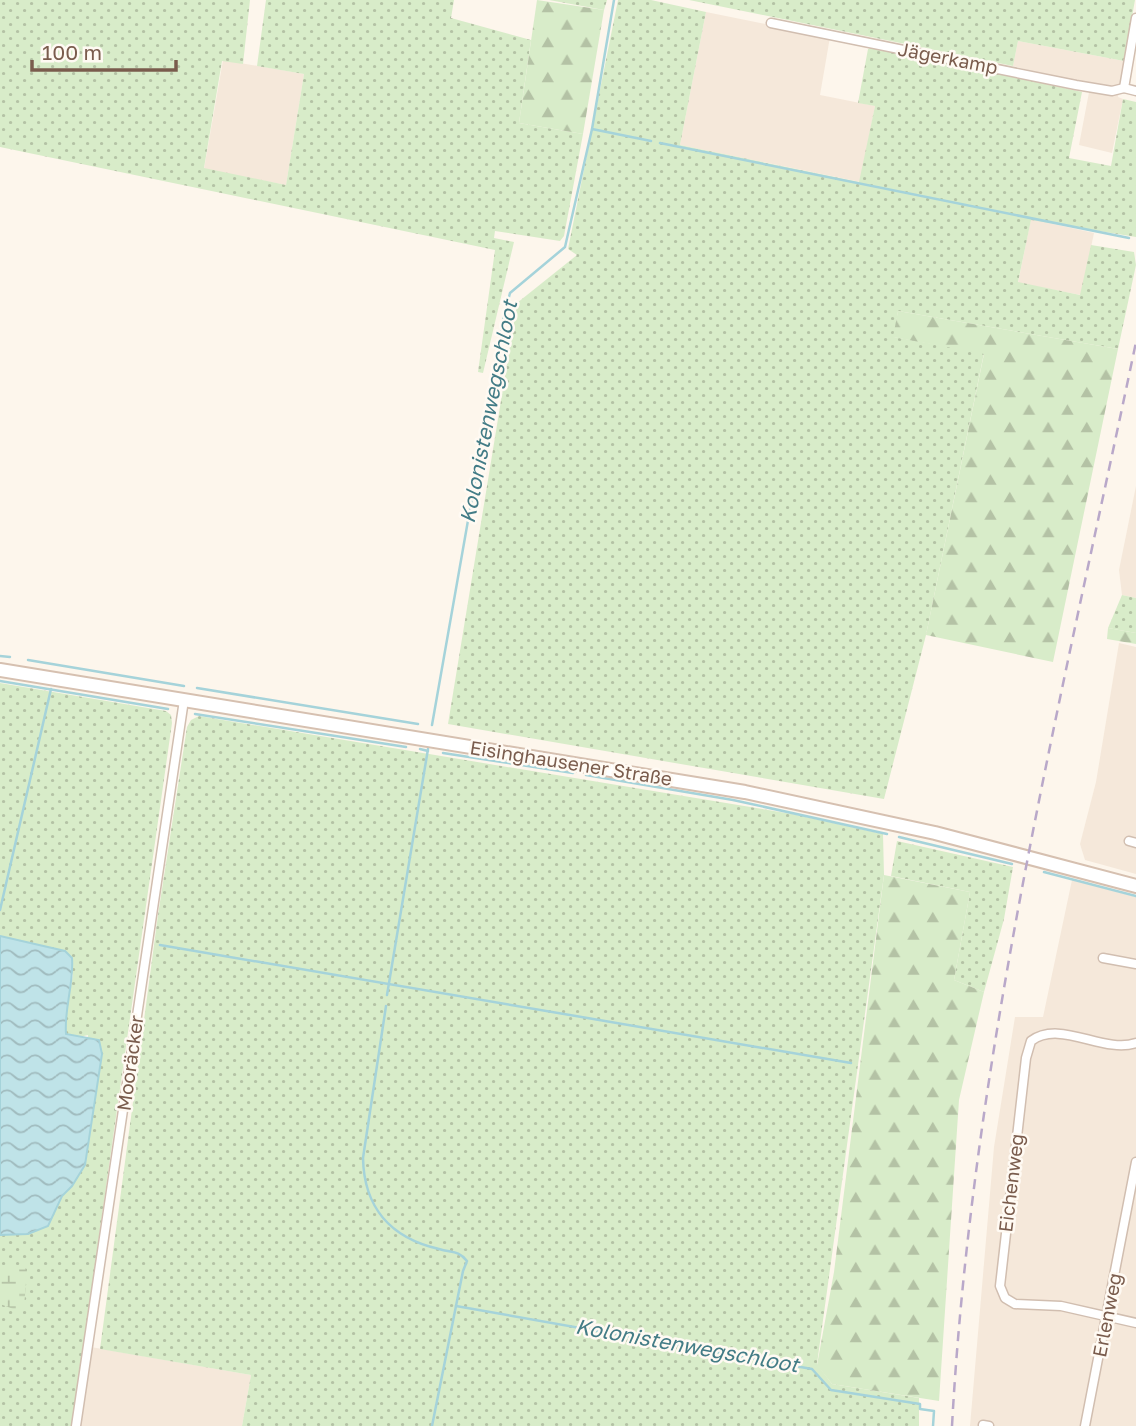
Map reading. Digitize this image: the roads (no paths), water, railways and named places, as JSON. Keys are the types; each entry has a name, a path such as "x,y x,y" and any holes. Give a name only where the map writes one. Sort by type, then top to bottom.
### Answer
{"street":[{"path":"1124,88 1136,18"},
{"name":"Jägerkamp","path":"771,23 1076,85 1112,91 1124,88 1136,91"},
{"name":"Eisinghausener Straße","path":"0,670 795,802 977,844 1136,886"},
{"name":"Mooräcker","path":"76,1426 184,700"},
{"path":"1103,958 1136,964"},
{"name":"Eichenweg","path":"1136,1043 1118,1046 1045,1034 1031,1041 1026,1059 1000,1280 1003,1296 1015,1304 1061,1306 1136,1323"},
{"name":"Erlenweg","path":"1086,1426 1136,1162"}],"water":[{"path":"0,936 65,951 72,958 66,1034 99,1040 102,1054 85,1165 62,1196 48,1226 28,1234 0,1235"}],"waterway":[{"name":"Kolonistenwegschloot","path":"432,725 504,316 510,293 565,247 592,129 614,0"},
{"path":"592,129 651,141"},
{"path":"660,143 1129,238"},
{"path":"0,656 10,657"},
{"path":"28,660 184,686"},
{"path":"0,681 168,709"},
{"path":"197,688 418,724"},
{"path":"0,910 51,689"},
{"path":"195,714 406,747"},
{"name":"Kolonistenwegschloot","path":"420,749 428,751"},
{"name":"Kolonistenwegschloot","path":"387,995 428,749"},
{"path":"443,753 573,773"},
{"path":"586,775 733,800 887,834"},
{"path":"899,837 1012,864"},
{"path":"1044,872 1136,896"},
{"path":"160,945 851,1063"},
{"name":"Kolonistenwegschloot","path":"386,1006 363,1158 369,1192 383,1218 394,1229 422,1244 458,1253 467,1261 432,1426"},
{"name":"Kolonistenwegschloot","path":"456,1306 812,1369 831,1390 920,1404 920,1409 934,1411 933,1426"}],"railway":[{"path":"952,1426 963,1289 999,1016 1050,746 1136,342"}]}
